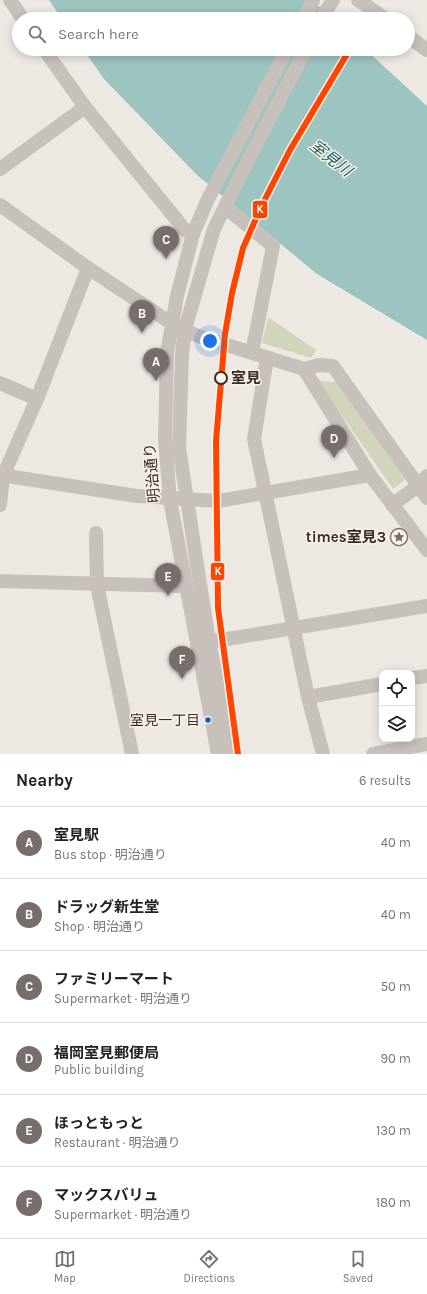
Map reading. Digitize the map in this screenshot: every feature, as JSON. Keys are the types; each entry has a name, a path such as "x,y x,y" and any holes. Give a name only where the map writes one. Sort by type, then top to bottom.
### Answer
{"street":[{"path":"10,0 18,12"},
{"path":"307,12 313,0"},
{"path":"358,0 376,12"},
{"path":"415,41 427,50"},
{"path":"49,56 85,107 185,230 193,234"},
{"name":"明治通り","path":"218,754 170,500 166,440 167,353 171,323 193,234 212,191 283,56"},
{"name":"明治通り","path":"232,754 209,642 179,448 182,354 185,329 207,252 225,207 302,56"},
{"path":"0,169 85,107"},
{"path":"0,205 88,268 171,323 198,336 304,369 319,365 333,366 422,481 427,498"},
{"path":"225,207 273,246 252,353"},
{"path":"0,505 1,475 37,399 88,268"},
{"path":"267,358 254,439 264,493 308,697 323,754"},
{"path":"304,369 370,474 427,550"},
{"path":"0,383 37,399"},
{"path":"1,475 170,500 218,501 370,474"},
{"path":"392,504 422,481"},
{"path":"96,533 97,585 132,754"},
{"path":"0,581 97,585 179,586 186,584"},
{"path":"209,642 427,606"},
{"path":"415,678 427,676"},
{"path":"308,697 379,685"},
{"path":"373,754 427,744"}],"green space":[{"path":"268,317 316,350 311,358 262,343"},
{"path":"318,381 337,382 405,480 393,489"}],"water":[{"path":"49,0 312,0 325,12 57,12"},
{"name":"室見川","path":"88,56 373,56 427,106 427,340 317,274 197,175 104,79"}],"transit line":[{"name":"K","path":"238,754 218,608 216,441 225,334 232,293 243,248 261,207 290,150 346,56"}],"place":[{"name":"ファミリーマート","path":"166,259"},
{"name":"ドラッグ新生堂","path":"142,333"},
{"name":"室見","path":"221,378"},
{"name":"室見駅","path":"156,381"},
{"name":"福岡室見郵便局","path":"334,458"},
{"name":"times室見3","path":"399,537"},
{"name":"ほっともっと","path":"168,596"},
{"name":"マックスバリュ","path":"182,679"},
{"name":"室見一丁目","path":"208,720"}]}
